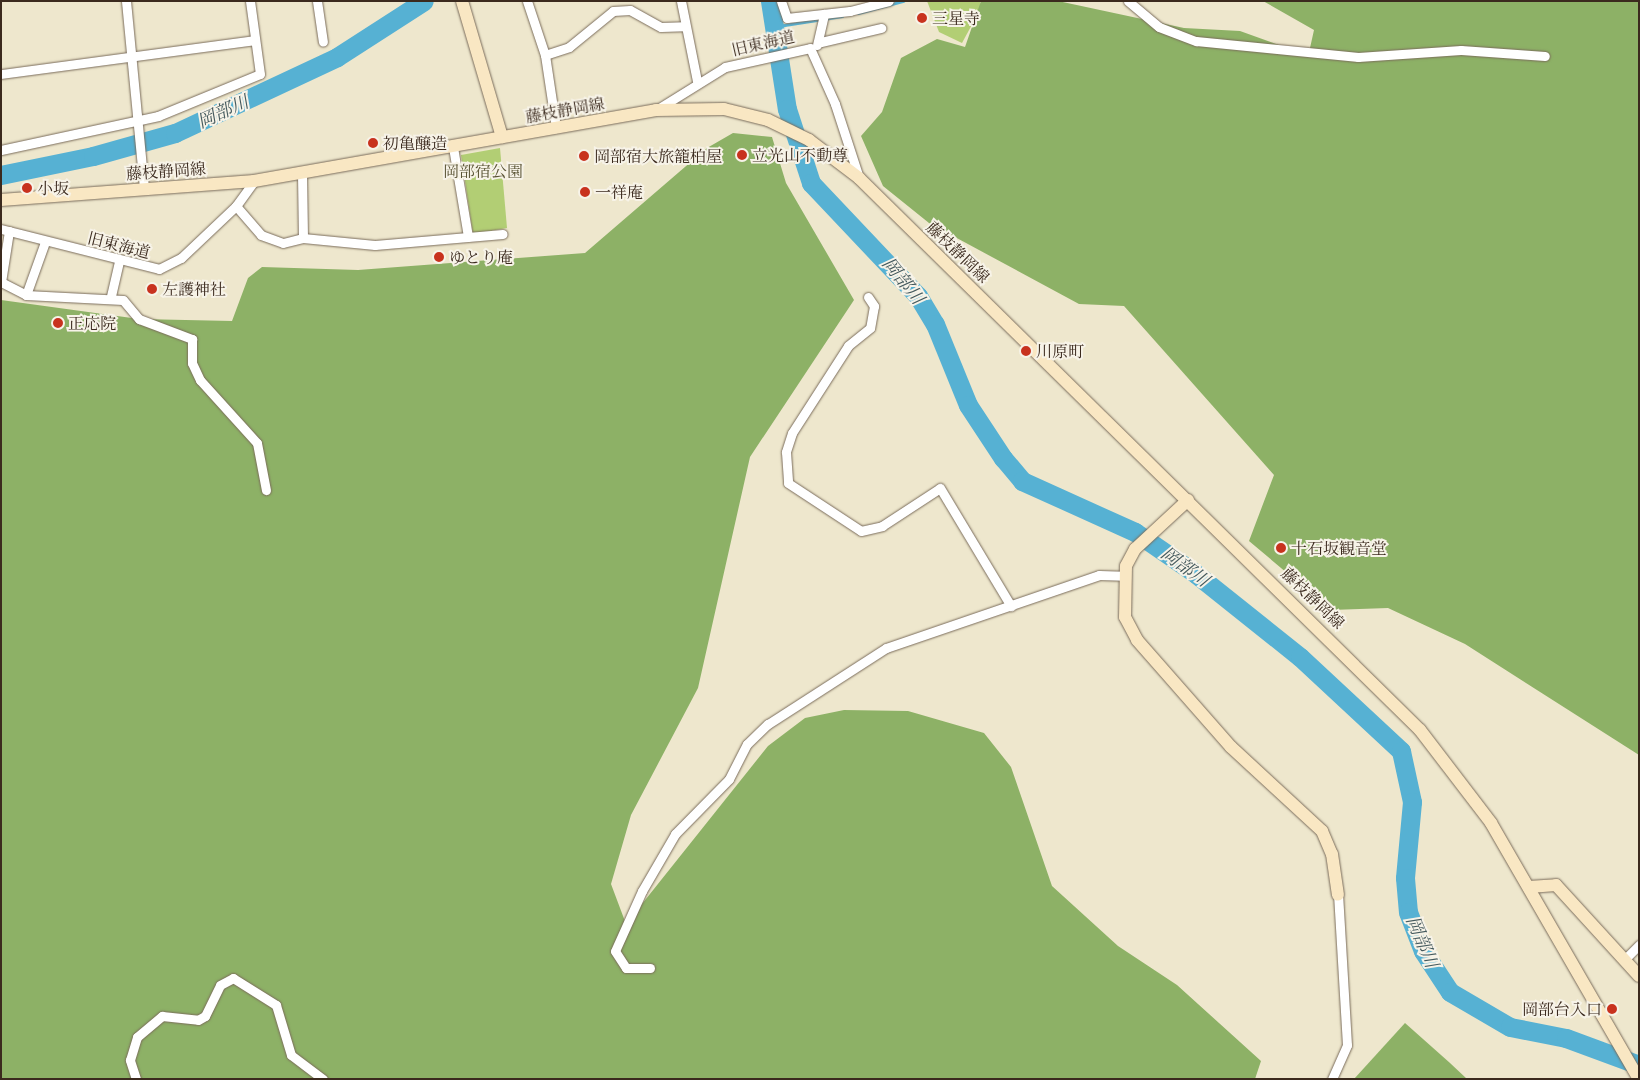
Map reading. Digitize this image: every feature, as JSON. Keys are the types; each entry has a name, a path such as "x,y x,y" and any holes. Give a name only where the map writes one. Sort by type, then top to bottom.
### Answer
{"main road":[{"path":"464,3 502,137"},
{"name":"藤枝静岡線","path":"1,200 254,180 302,174 656,110 724,109 777,124 809,140 859,178 1420,730 1460,779 1528,887 1638,1078"},
{"path":"1188,500 1135,549 1123,576 1125,617 1137,640 1231,746 1322,832 1332,854 1338,895"},
{"path":"1528,887 1556,885 1639,976"}],"street":[{"path":"126,1 133,56 144,189"},
{"path":"1,150 78,137 139,120 205,100 260,74 250,1"},
{"path":"317,1 323,42"},
{"path":"528,1 544,55 556,128"},
{"path":"681,1 684,26 697,81"},
{"path":"781,1 787,18 824,14 888,1"},
{"path":"1128,1 1159,27 1196,41 1358,57 1461,50 1546,56"},
{"path":"544,55 569,47 613,12 630,10 660,27 684,26"},
{"path":"821,42 824,14"},
{"path":"810,48 821,42 881,28"},
{"path":"1,74 255,40"},
{"name":"旧東海道","path":"656,110 697,81 766,56 810,48 838,112 859,178"},
{"path":"453,147 468,238"},
{"path":"302,174 303,238"},
{"name":"旧東海道","path":"5,230 151,269 174,264 236,206 254,180"},
{"path":"236,206 268,239 283,243 303,238 375,245 503,234"},
{"path":"5,230 1,282 26,296 79,300 111,296 123,300 139,319 192,339 192,363 200,380 257,443 266,490"},
{"path":"26,296 45,242"},
{"path":"111,296 119,260"},
{"path":"868,297 874,306 870,328 848,346 792,433 786,452 788,483 861,532 882,526 940,488 1011,606"},
{"path":"650,968 626,968 615,951 642,891 675,834 729,779 747,744 768,724 886,648 1099,575 1123,576"},
{"path":"1332,1079 1346,1045 1338,895"},
{"path":"1625,959 1639,945"},
{"path":"136,1079 130,1060 137,1037 162,1016 198,1020 205,1016 220,984 233,978 276,1005 291,1055 323,1079"}],"green space":[{"path":"927,1 980,1 981,8 962,43 939,32"},
{"path":"981,1 1058,1 1184,28 1240,31 1287,48 1310,48 1314,30 1263,1 1639,1 1639,755 1465,644 1388,608 1331,610 1249,541 1274,475 1124,306 1079,304 929,223 883,186 861,136 882,112 901,58 937,39 965,47"},
{"path":"733,133 772,137 786,183 854,300 750,457 698,688 631,815 611,884 626,924 768,746 805,718 844,710 908,711 984,733 1011,767 1052,886 1118,946 1177,985 1261,1061 1255,1079 1,1079 1,300 139,319 232,321 248,278 262,267 358,270 585,253 707,148"},
{"name":"岡部宿公園","path":"500,148 507,228 473,234 461,155"},
{"path":"1405,1023 1450,1063 1467,1079 1354,1079"}],"waterway":[{"name":"岡部川","path":"1,175 93,156 175,133 337,57 424,1"},
{"name":"岡部川","path":"770,1 787,109 811,183 918,296 935,324 968,405 1003,458 1022,481 1135,532 1196,574 1300,657 1401,751 1412,802 1405,878 1408,912 1423,951 1450,992 1510,1027 1566,1038 1639,1065"},
{"path":"858,13 903,1"},
{"path":"778,26 842,16"}],"place":[{"name":"三星寺","path":"922,18"},
{"name":"初亀醸造","path":"373,143"},
{"name":"立光山不動尊","path":"742,155"},
{"name":"岡部宿大旅籠柏屋","path":"584,156"},
{"name":"小坂","path":"27,188"},
{"name":"一祥庵","path":"585,192"},
{"name":"ゆとり庵","path":"439,257"},
{"name":"左護神社","path":"152,289"},
{"name":"正応院","path":"58,323"},
{"name":"川原町","path":"1026,351"},
{"name":"十石坂観音堂","path":"1281,548"},
{"name":"岡部台入口","path":"1612,1009"}]}
